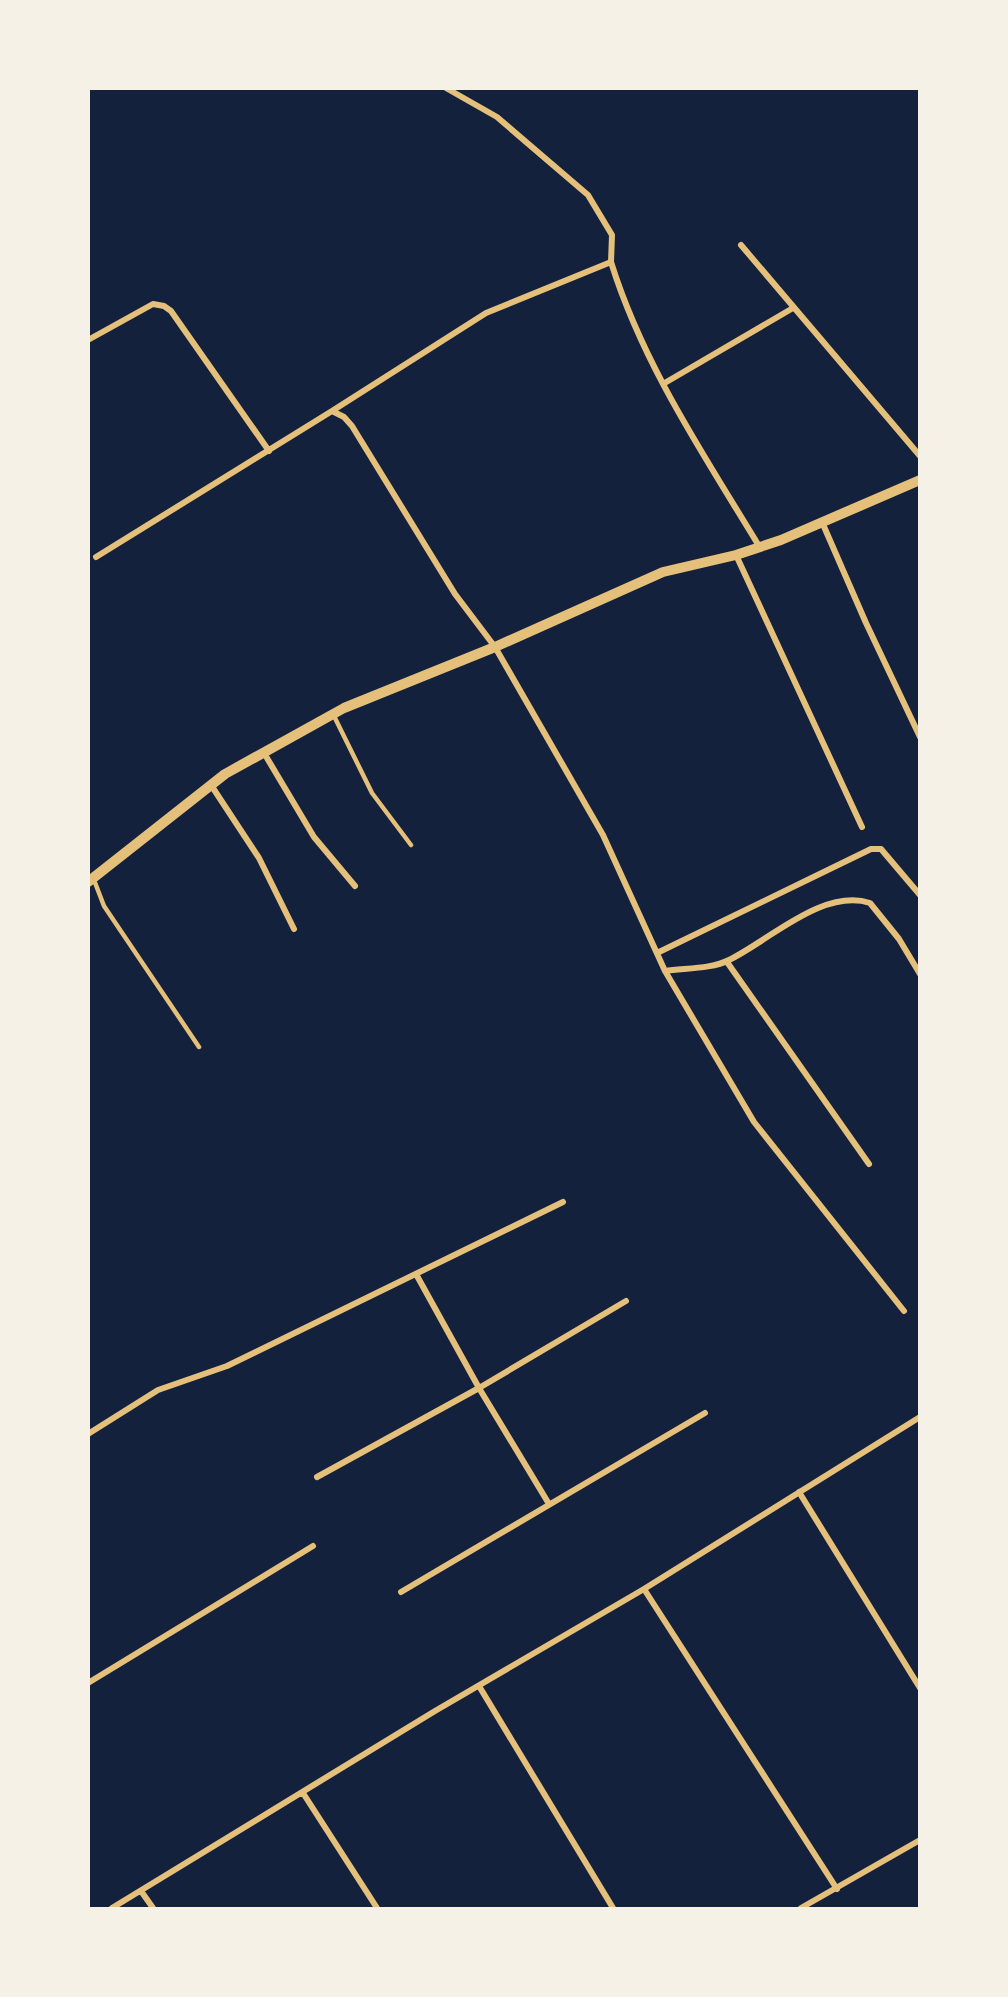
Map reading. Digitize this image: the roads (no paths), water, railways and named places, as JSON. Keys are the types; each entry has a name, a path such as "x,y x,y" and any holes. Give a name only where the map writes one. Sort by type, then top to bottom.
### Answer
{"street":[{"path":"446,88 497,117 588,195 612,235 611,262 620,289 663,384 759,546"},
{"path":"741,245 920,456"},
{"path":"96,556 269,451 486,313 611,262"},
{"path":"88,340 153,304 164,306 171,311 269,451"},
{"path":"663,384 793,308"},
{"path":"332,411 352,426 455,594 495,647 603,834 665,971 754,1122 904,1311"},
{"path":"90,877 225,774 333,714 495,647 663,572 736,555 781,540 920,480"},
{"path":"822,522 866,623 920,737"},
{"path":"736,555 862,827"},
{"path":"264,753 314,837 355,886"},
{"path":"211,785 259,858 294,929"},
{"path":"657,953 871,849 881,849 920,895"},
{"path":"665,971 727,962 819,907 846,898 870,903 882,915 920,974"},
{"path":"727,962 869,1164"},
{"path":"88,1434 159,1390 227,1366 564,1202"},
{"path":"416,1274 479,1388 549,1504"},
{"path":"317,1478 479,1388 627,1301"},
{"path":"401,1593 705,1413"},
{"path":"112,1908 644,1589 920,1417"},
{"path":"799,1492 920,1688"},
{"path":"88,1683 313,1546"},
{"path":"644,1589 837,1888"},
{"path":"479,1686 614,1908"},
{"path":"303,1793 377,1908"},
{"path":"801,1908 920,1840"},
{"path":"141,1891 153,1908"}],"lane":[{"path":"333,714 372,793 411,845"},
{"path":"90,877 104,906 199,1047"}]}
